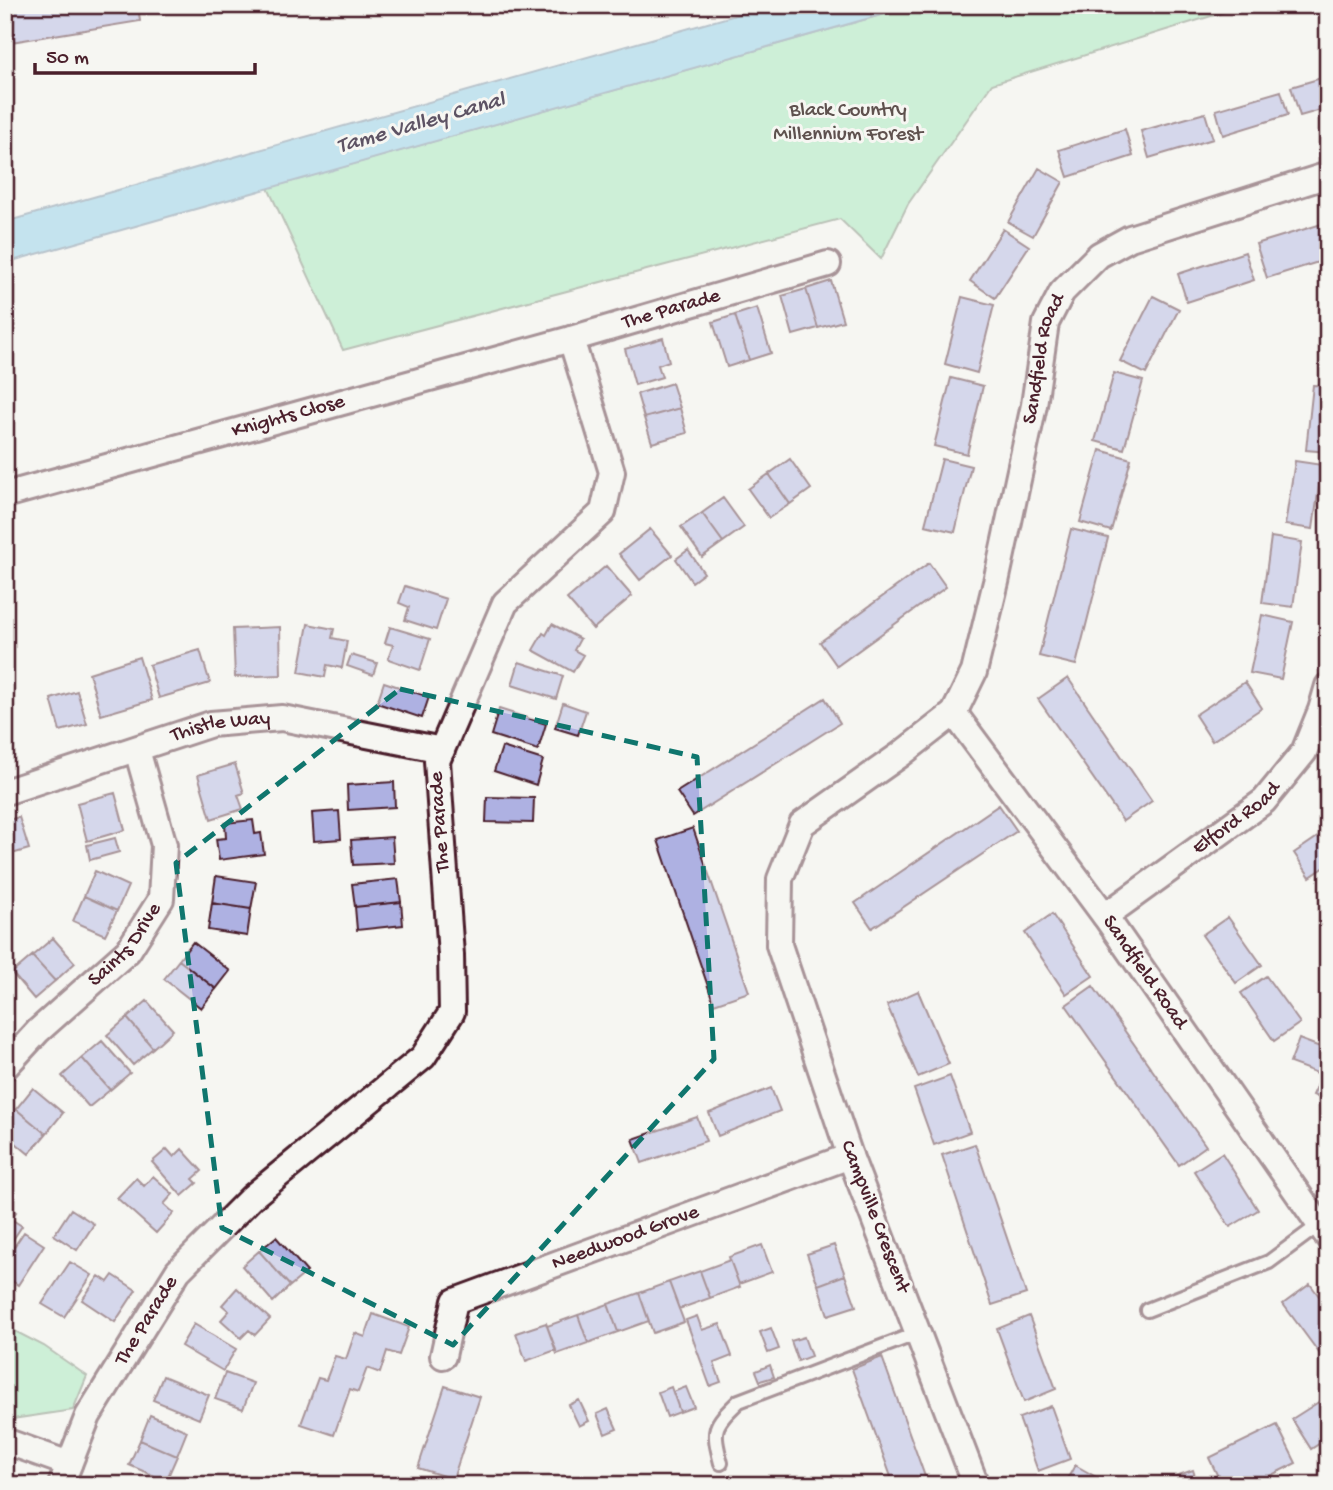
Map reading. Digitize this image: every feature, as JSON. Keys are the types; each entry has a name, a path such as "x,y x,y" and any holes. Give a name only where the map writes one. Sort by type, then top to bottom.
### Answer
{"street":[{"name":"Sandfield Road","path":"779,945 780,879 802,824 954,713 974,672 1034,405 1046,323 1062,292 1099,255 1130,238 1328,175"},
{"name":"The Parade","path":"65,1474 88,1416 131,1351 178,1271 252,1197 423,1057 452,1012 451,955 437,761 505,603 603,512 611,472 571,339 828,264"},
{"name":"Knights Close","path":"5,495 571,339"},
{"name":"Elford Road","path":"1105,916 1264,801 1304,752 1328,686"},
{"name":"Sandfield Road","path":"954,713 1105,916 1324,1231"},
{"name":"Thistle Way","path":"5,792 211,724 282,718 442,750"},
{"name":"Saints Drive","path":"5,1067 38,1031 128,951 161,899 164,845 137,750"},
{"name":"Campville Crescent","path":"779,945 850,1156 976,1485"},
{"name":"Needwood Grove","path":"443,1356 455,1301 850,1156"},
{"path":"5,1441 65,1474"}],"lane":[{"path":"1147,1310 1269,1262 1324,1231"},
{"path":"721,1463 714,1435 721,1419 739,1401 918,1334"}],"highlighted area":[{"path":"400,689 697,757 714,1059 453,1345 222,1228 176,863"}],"green space":[{"name":"Black Country Millennium Forest","path":"916,5 1247,5 992,84 908,204 881,259 840,219 343,350 268,188"},
{"path":"5,1326 44,1346 87,1376 73,1410 5,1420"}],"water":[{"name":"Tame Valley Canal","path":"771,5 916,5 5,263 5,222"}],"building":[{"path":"5,5 138,5 140,21 5,43"},
{"path":"1328,76 1328,108 1300,116 1291,87"},
{"path":"1281,91 1288,115 1223,135 1216,110"},
{"path":"1205,113 1213,139 1149,158 1141,131"},
{"path":"1125,129 1133,156 1068,177 1059,150"},
{"path":"1039,168 1063,182 1033,236 1008,222"},
{"path":"1328,222 1328,259 1267,278 1256,244"},
{"path":"1003,229 1029,246 995,298 970,281"},
{"path":"1245,252 1254,280 1187,302 1178,274"},
{"path":"831,281 843,321 818,328 806,289"},
{"path":"806,289 818,328 793,335 782,296"},
{"path":"1153,296 1179,309 1146,374 1120,361"},
{"path":"962,297 994,305 977,373 945,364"},
{"path":"757,308 771,353 749,360 735,315"},
{"path":"735,315 749,360 727,367 713,322"},
{"path":"663,338 669,361 658,365 662,377 635,385 625,349"},
{"path":"1114,373 1143,381 1124,449 1095,441"},
{"path":"951,378 983,386 967,454 934,446"},
{"path":"672,383 680,408 644,418 637,394"},
{"path":"1313,385 1328,386 1328,452 1306,450"},
{"path":"680,408 687,433 652,443 644,418"},
{"path":"1100,450 1131,459 1111,531 1080,522"},
{"path":"790,459 811,489 790,504 769,474"},
{"path":"942,459 971,466 955,532 925,525"},
{"path":"1295,461 1322,465 1313,529 1285,525"},
{"path":"769,474 790,504 769,518 748,489"},
{"path":"723,498 744,527 723,542 702,513"},
{"path":"702,513 723,542 702,557 681,527"},
{"path":"650,529 672,555 640,580 619,554"},
{"path":"1071,529 1108,538 1076,665 1039,656"},
{"path":"1271,537 1302,542 1293,607 1262,603"},
{"path":"688,550 704,573 692,582 676,559"},
{"path":"929,563 946,587 837,666 820,642"},
{"path":"606,566 632,596 593,629 567,599"},
{"path":"405,586 446,599 436,630 405,620 409,607 399,603"},
{"path":"1262,615 1293,622 1281,679 1250,673"},
{"path":"308,624 334,629 332,638 347,641 342,668 327,665 325,677 299,672"},
{"path":"552,624 580,639 574,650 583,655 573,672 533,650"},
{"path":"280,627 281,675 235,677 233,629"},
{"path":"390,627 430,639 420,670 388,659 393,645 385,643"},
{"path":"200,650 210,683 159,698 149,665"},
{"path":"351,655 377,663 373,675 347,666"},
{"path":"139,657 152,700 101,715 89,673"},
{"path":"519,662 563,676 556,699 512,685"},
{"path":"1068,678 1152,801 1123,821 1038,699"},
{"path":"384,682 429,697 422,718 377,703"},
{"path":"1245,682 1262,708 1212,741 1195,715"},
{"path":"77,691 87,724 60,731 51,699"},
{"path":"825,698 840,723 693,816 677,792"},
{"path":"563,703 586,711 578,735 555,728"},
{"path":"499,709 546,724 538,750 491,735"},
{"path":"502,747 543,760 536,785 494,771"},
{"path":"235,764 244,793 238,795 243,809 211,819 198,775"},
{"path":"394,782 395,807 348,810 347,785"},
{"path":"115,793 125,830 87,841 77,803"},
{"path":"487,797 534,798 533,823 486,822"},
{"path":"999,805 1017,831 872,928 855,903"},
{"path":"339,811 341,839 314,841 312,813"},
{"path":"19,817 29,849 5,856 5,821"},
{"path":"253,820 255,834 261,833 264,854 219,860 216,839 226,838 225,823"},
{"path":"693,828 749,992 714,1004 658,840"},
{"path":"1328,830 1328,865 1310,877 1294,853"},
{"path":"392,837 394,863 353,865 351,840"},
{"path":"115,838 119,852 90,860 87,845"},
{"path":"95,871 128,886 117,911 84,896"},
{"path":"216,876 256,882 251,909 212,903"},
{"path":"398,879 401,902 355,907 352,884"},
{"path":"84,896 117,911 105,935 73,921"},
{"path":"401,902 403,925 357,930 355,907"},
{"path":"212,903 251,909 247,936 208,930"},
{"path":"1052,914 1093,976 1066,994 1025,933"},
{"path":"1228,917 1262,965 1236,983 1202,935"},
{"path":"53,938 75,963 55,981 32,956"},
{"path":"193,942 230,971 216,989 179,960"},
{"path":"32,956 55,981 34,999 12,973"},
{"path":"179,960 216,989 201,1008 164,979"},
{"path":"1266,976 1300,1023 1274,1041 1241,993"},
{"path":"1093,986 1206,1146 1179,1165 1066,1005"},
{"path":"918,991 949,1064 918,1077 887,1005"},
{"path":"147,1001 173,1030 153,1048 127,1018"},
{"path":"127,1018 153,1048 133,1065 107,1035"},
{"path":"1299,1039 1328,1050 1320,1074 1290,1063"},
{"path":"102,1041 130,1073 110,1090 82,1058"},
{"path":"82,1058 110,1090 89,1107 62,1076"},
{"path":"1324,1071 1328,1072 1328,1102 1313,1095"},
{"path":"950,1076 970,1132 934,1145 914,1089"},
{"path":"33,1088 63,1113 46,1134 16,1109"},
{"path":"771,1088 780,1111 718,1136 709,1113"},
{"path":"16,1109 46,1134 29,1154 5,1134 5,1122"},
{"path":"697,1117 706,1141 642,1163 633,1139"},
{"path":"975,1144 1026,1294 992,1305 942,1155"},
{"path":"167,1149 174,1157 182,1149 202,1171 193,1179 197,1183 182,1196 152,1162"},
{"path":"1222,1153 1258,1210 1230,1227 1194,1171"},
{"path":"153,1176 173,1194 164,1204 174,1213 156,1233 117,1198 136,1178 144,1186"},
{"path":"5,1205 16,1212 11,1219 22,1226 6,1250"},
{"path":"71,1209 94,1224 77,1250 54,1235"},
{"path":"24,1232 44,1245 18,1285 5,1276 5,1260"},
{"path":"276,1237 307,1272 290,1286 259,1251"},
{"path":"762,1245 772,1272 739,1284 729,1257"},
{"path":"834,1245 845,1275 818,1285 807,1254"},
{"path":"259,1251 290,1286 273,1302 242,1266"},
{"path":"730,1260 740,1287 710,1298 700,1271"},
{"path":"70,1262 92,1275 64,1317 42,1304"},
{"path":"700,1271 710,1298 679,1309 669,1282"},
{"path":"113,1275 136,1290 115,1322 82,1300 99,1276 108,1282"},
{"path":"845,1275 856,1306 828,1315 818,1285"},
{"path":"669,1282 684,1322 653,1333 639,1293"},
{"path":"1310,1284 1328,1308 1328,1365 1283,1304"},
{"path":"237,1288 270,1319 255,1335 249,1330 241,1338 221,1320 229,1311 222,1305"},
{"path":"639,1293 649,1321 618,1332 608,1304"},
{"path":"608,1304 618,1332 588,1343 578,1315"},
{"path":"373,1314 409,1327 399,1355 387,1351 380,1373 367,1368 358,1392 350,1389 334,1435 301,1424 318,1378 326,1380 335,1356 346,1359 355,1333 365,1337"},
{"path":"578,1315 588,1343 557,1354 547,1326"},
{"path":"697,1316 702,1330 720,1324 732,1356 714,1363 721,1382 710,1386 686,1320"},
{"path":"1029,1316 1056,1389 1024,1402 997,1329"},
{"path":"546,1323 556,1350 526,1361 516,1333"},
{"path":"194,1324 236,1349 223,1371 181,1346"},
{"path":"771,1328 779,1349 768,1353 760,1332"},
{"path":"804,1337 811,1356 798,1361 791,1341"},
{"path":"882,1357 928,1485 894,1485 852,1369"},
{"path":"770,1365 774,1377 760,1381 756,1371"},
{"path":"225,1373 253,1383 243,1409 215,1399"},
{"path":"163,1376 209,1395 199,1419 153,1400"},
{"path":"445,1386 480,1397 453,1479 418,1468"},
{"path":"671,1387 680,1412 667,1417 658,1392"},
{"path":"686,1387 694,1407 680,1412 673,1392"},
{"path":"1328,1396 1328,1438 1311,1449 1292,1419"},
{"path":"579,1400 589,1421 579,1426 569,1405"},
{"path":"1051,1406 1070,1459 1038,1471 1019,1418"},
{"path":"608,1409 617,1429 605,1434 597,1414"},
{"path":"150,1415 187,1431 177,1456 140,1440"},
{"path":"1277,1425 1296,1463 1251,1485 1222,1485 1209,1458"},
{"path":"140,1440 177,1456 166,1481 129,1465"},
{"path":"1075,1465 1110,1485 1064,1485"},
{"path":"1193,1470 1198,1485 1150,1485"}]}
